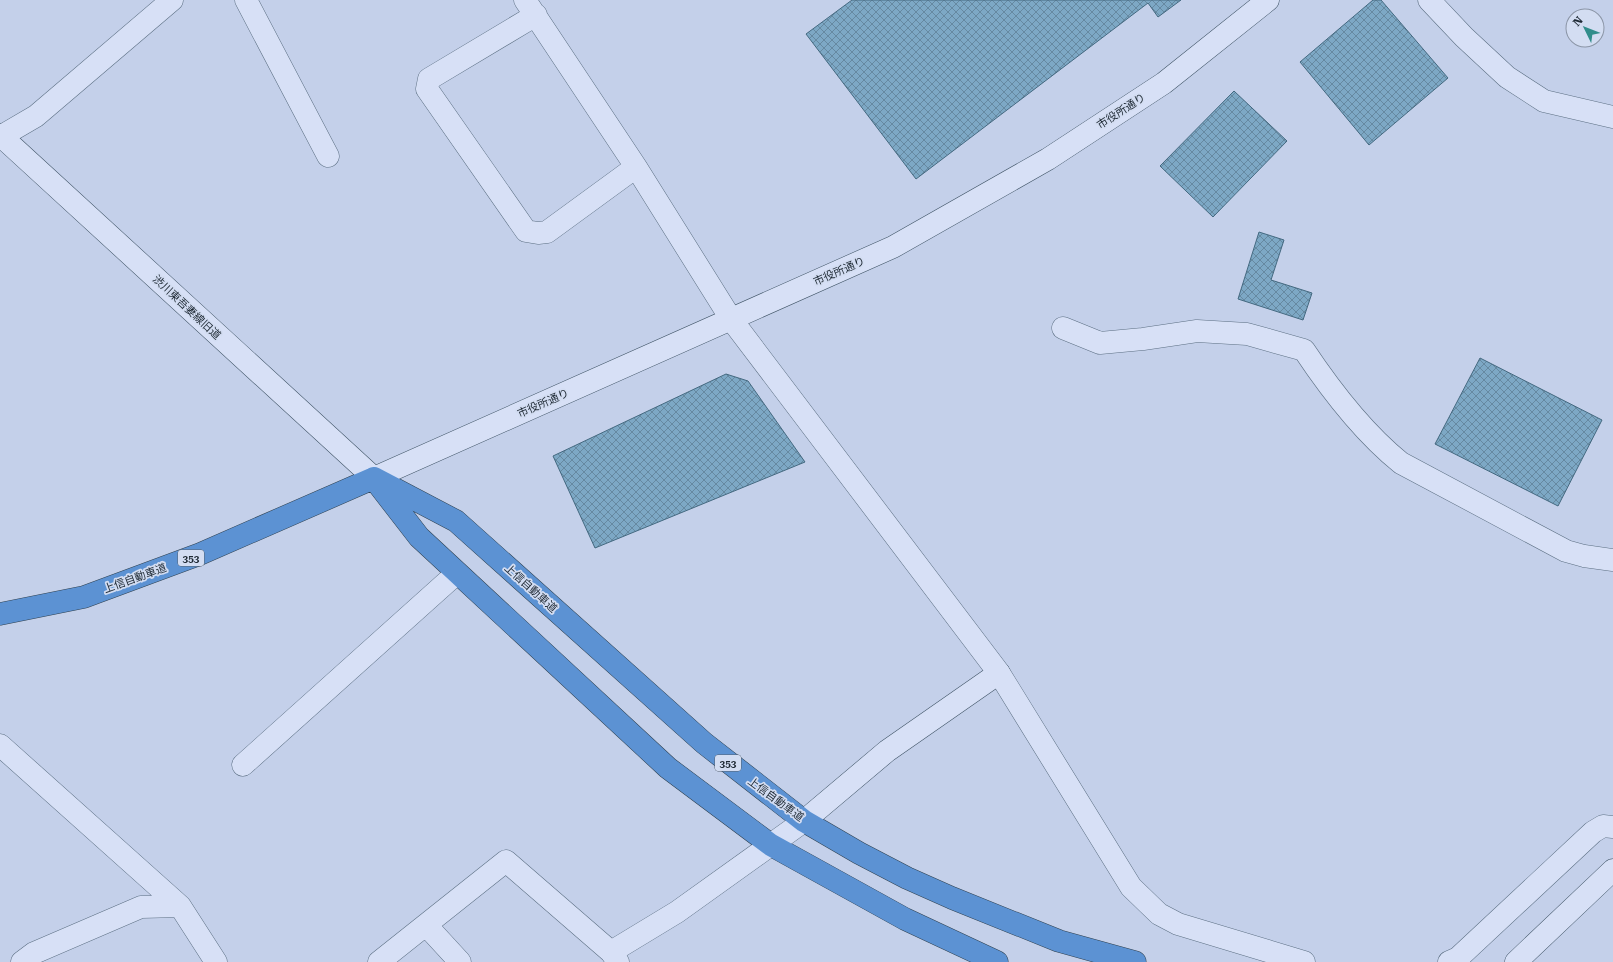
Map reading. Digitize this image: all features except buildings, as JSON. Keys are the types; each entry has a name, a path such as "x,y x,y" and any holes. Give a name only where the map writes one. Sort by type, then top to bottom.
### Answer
{"highway":[{"path":"374,478 419,537 668,768 771,845 906,919 997,962"},
{"name":"上信自動車道","path":"0,614 84,597 200,554 374,478 456,521 704,743 804,820 859,853 907,878 952,898 1059,940 1135,962"}],"street":[{"path":"0,136 36,116 172,0"},
{"path":"246,0 328,156"},
{"name":"市役所通り","path":"374,478 893,247 1048,159 1164,83 1268,0"},
{"path":"1429,0 1464,38 1507,77 1544,101 1613,117"},
{"path":"636,167 547,232 538,233 526,231 427,88 429,79 531,8 636,167 732,319 999,673 1131,888 1159,914 1178,924 1304,962"},
{"name":"渋川東吾妻線旧道","path":"0,136 374,478"},
{"path":"1063,328 1100,343 1143,339 1197,331 1247,334 1304,350 1320,375 1382,448 1401,463 1566,551 1584,556 1613,560"},
{"path":"243,765 457,573"},
{"path":"380,962 506,861 614,957 771,845 804,820 887,751 999,673"},
{"path":"0,745 180,906 216,962"},
{"path":"1449,962 1458,958 1593,832 1603,826 1613,827"},
{"path":"1516,962 1613,870"},
{"path":"22,962 34,952 141,907 180,906"},
{"path":"426,925 460,962"}]}
